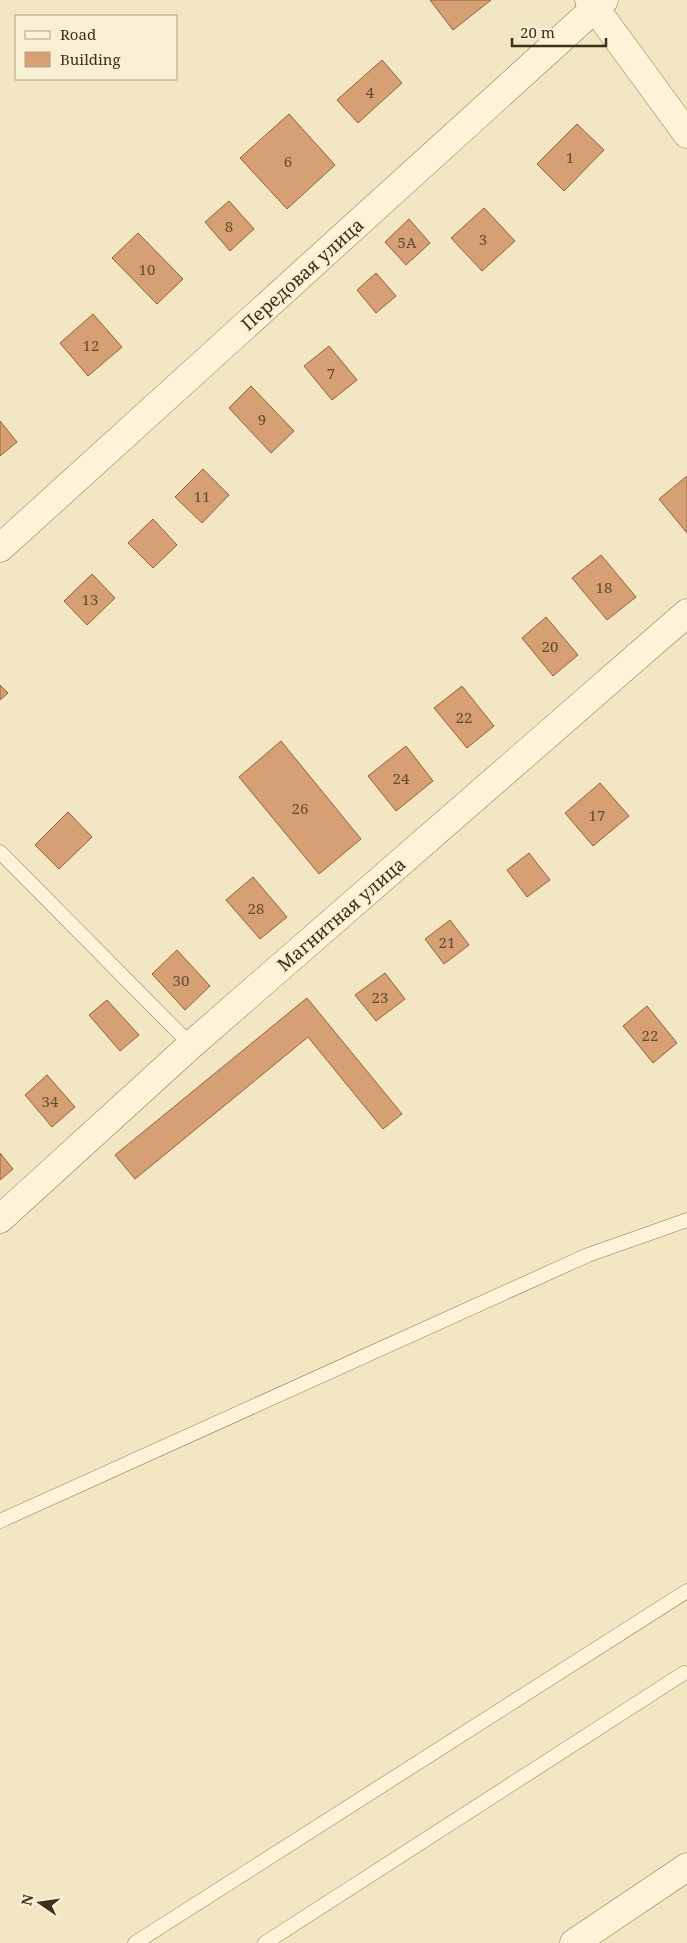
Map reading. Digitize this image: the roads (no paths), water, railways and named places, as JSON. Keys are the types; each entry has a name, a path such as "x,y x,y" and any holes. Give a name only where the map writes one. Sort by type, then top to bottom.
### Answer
{"street":[{"path":"596,3 687,134"},
{"name":"Передовая улица","path":"0,548 596,3"},
{"name":"Магнитная улица","path":"0,1219 191,1045 687,613"},
{"path":"574,1943 687,1867"}],"lane":[{"path":"0,852 191,1045"},
{"path":"0,1521 588,1255 687,1220"},
{"path":"135,1943 687,1591"},
{"path":"265,1943 684,1673"}]}
